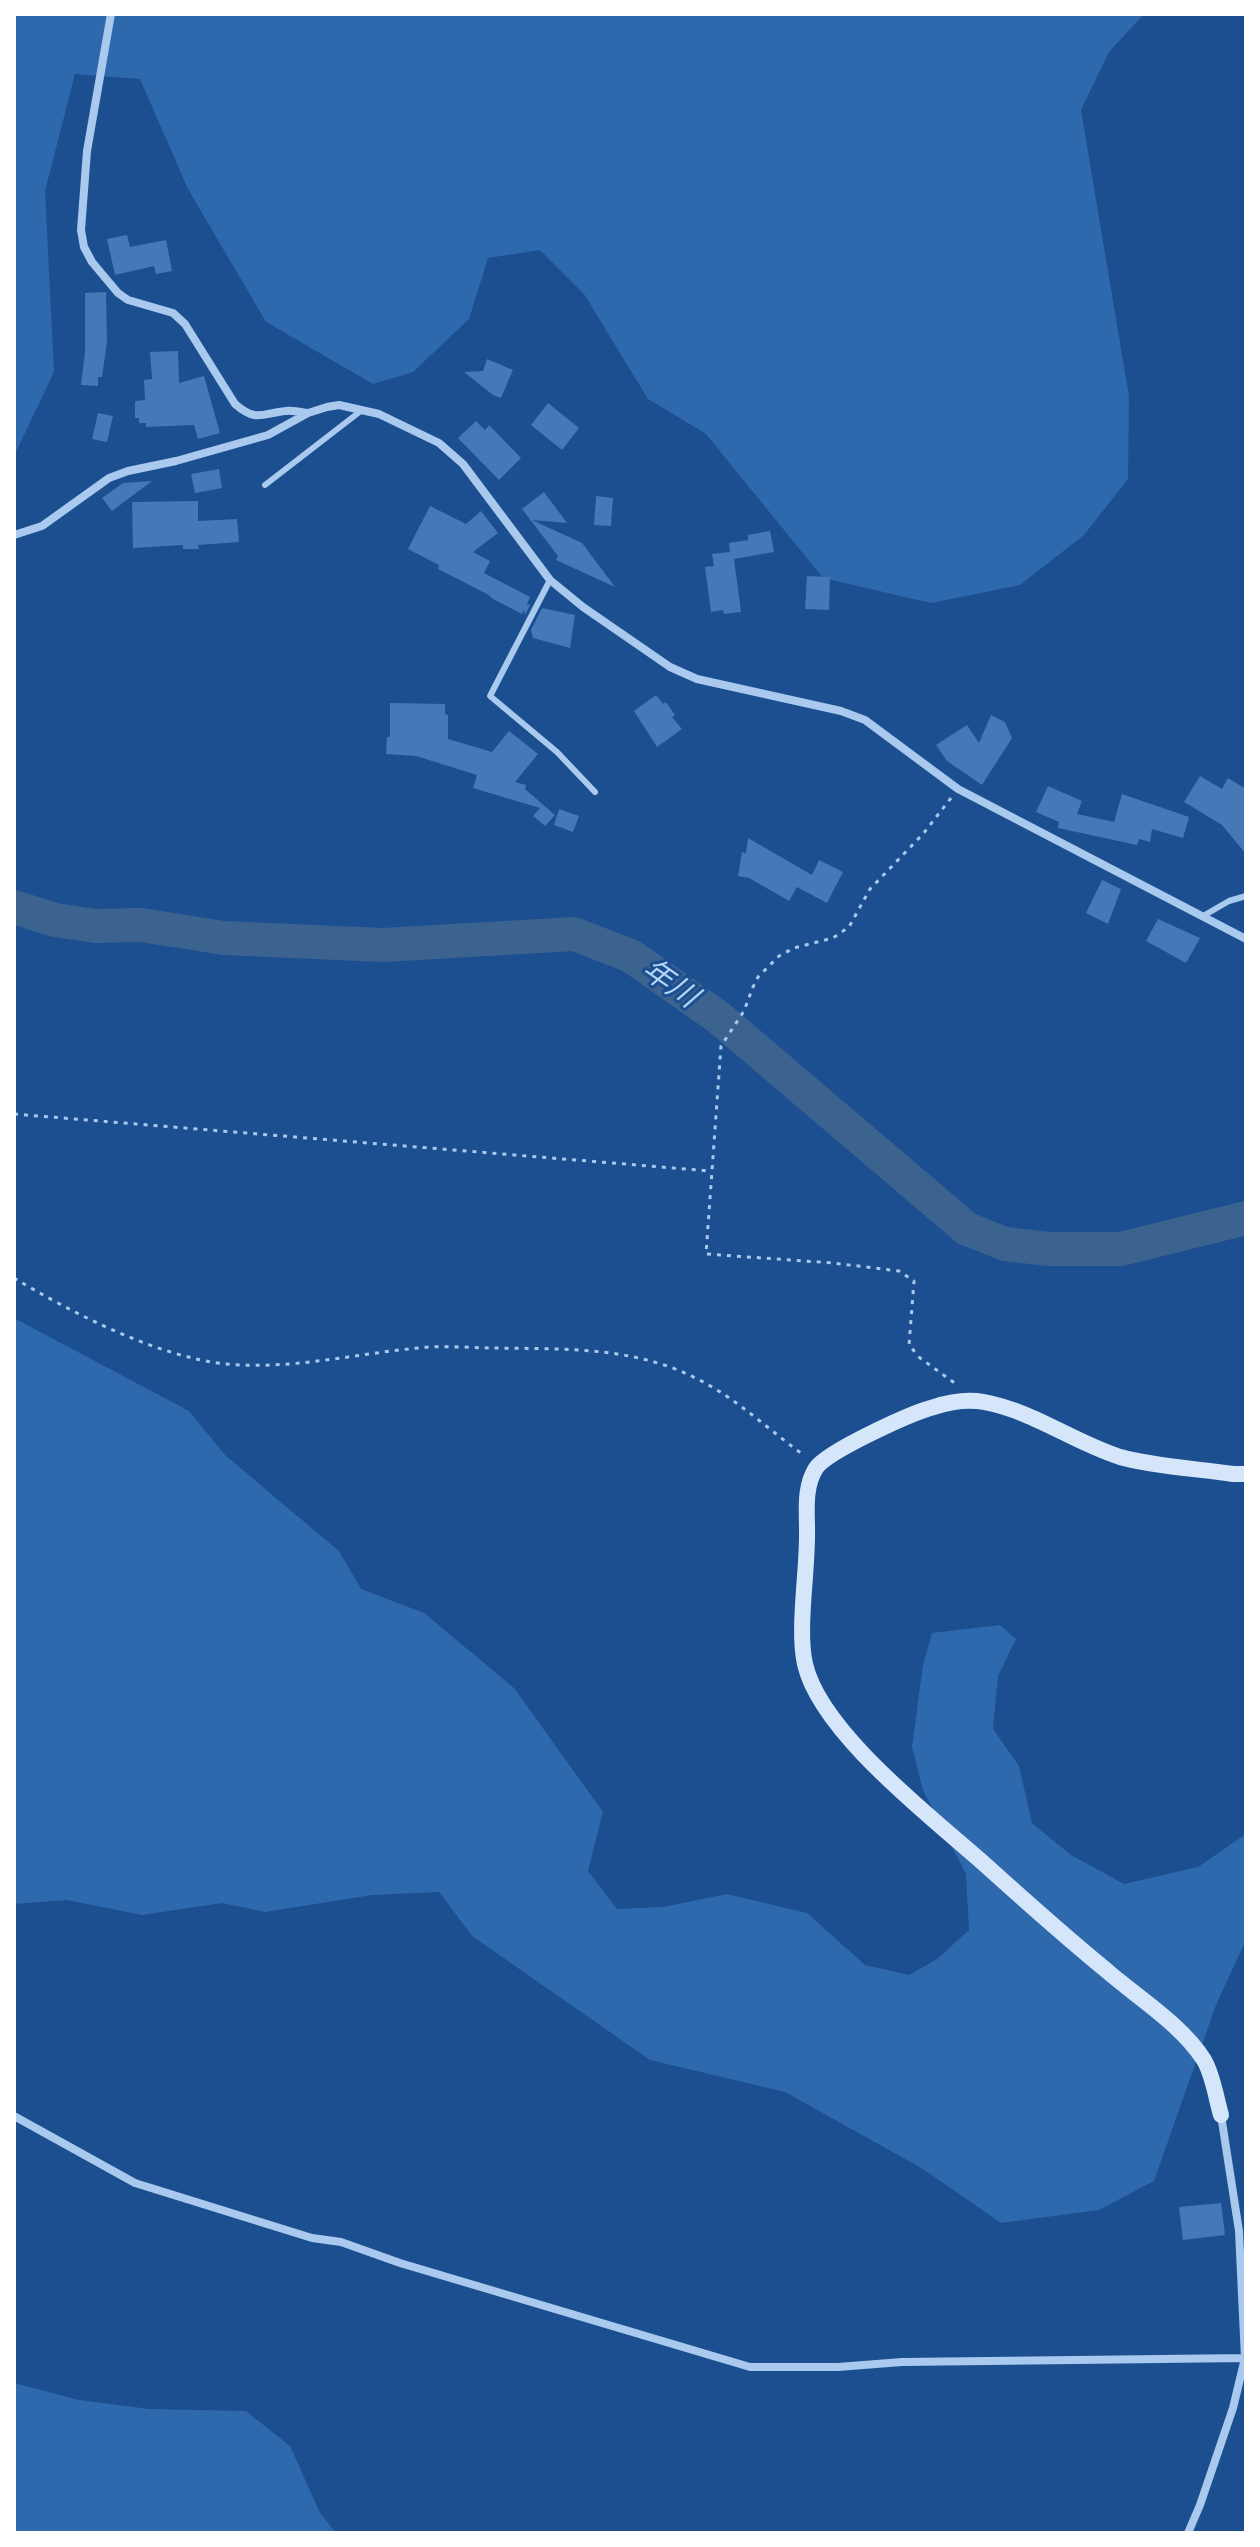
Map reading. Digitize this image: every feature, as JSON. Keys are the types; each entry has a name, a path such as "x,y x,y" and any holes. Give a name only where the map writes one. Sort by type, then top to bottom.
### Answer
{"street":[{"path":"111,14 87,151 81,230 84,247 92,262 118,293 128,300 173,313 185,324 243,412 254,417 288,411 308,413"},
{"path":"14,535 42,526 109,478 128,471 268,435 308,413 339,405 362,410 416,430 439,443 463,464 550,580 583,607 670,667 697,679 841,711 865,720 958,789 1246,939"},
{"path":"1188,2533 1233,2408 1245,2358 1239,2231 1221,2115 1206,2063 1188,2039 898,1788 836,1725 817,1695 805,1664 807,1504 809,1483 818,1465 833,1454 898,1420 953,1402 981,1401 1010,1409 1121,1457 1246,1474"},
{"path":"14,2116 135,2183 312,2238 341,2242 400,2263 750,2367 1245,2358"}],"lane":[{"path":"265,485 362,410"},
{"path":"550,580 490,696 557,752 595,792"},
{"path":"1203,916 1229,901 1246,896"}],"path":[{"path":"957,1384 920,1358 909,1345 914,1281 899,1271 706,1254 721,1046 744,1011 758,977 779,956 794,948 833,938 849,927 870,889 923,834 958,789"},
{"path":"14,1114 710,1171"},
{"path":"14,1278 103,1325 159,1348 224,1364 289,1365 421,1348 583,1349 622,1354 669,1367 714,1387 818,1465"}],"shaded area":[{"path":"14,14 1144,14 1109,52 1081,110 1129,396 1128,479 1084,535 1020,585 931,603 823,578 706,434 648,399 584,294 540,250 488,258 469,319 413,372 373,384 266,322 188,189 140,79 75,74 45,191 54,372 14,456"},
{"path":"14,1318 189,1411 226,1456 339,1551 361,1589 424,1613 514,1688 603,1812 588,1871 617,1909 663,1907 727,1894 807,1913 865,1965 909,1975 937,1959 969,1930 966,1874 923,1790 912,1747 923,1665 932,1633 1000,1625 1016,1639 998,1676 993,1729 1019,1766 1032,1823 1071,1855 1124,1884 1198,1867 1246,1834 1246,1940 1216,2005 1154,2181 1099,2210 1001,2223 923,2169 785,2092 650,2060 472,1936 439,1892 372,1895 265,1912 222,1903 142,1915 67,1900 14,1904"},
{"path":"14,2383 79,2400 149,2409 246,2411 290,2446 320,2513 336,2533 14,2533"}],"building":[{"path":"127,235 130,247 166,240 172,271 156,274 154,266 115,275 107,239"},
{"path":"106,292 107,342 102,377 98,377 98,386 81,385 85,352 85,293"},
{"path":"178,351 179,383 204,376 220,433 198,439 194,425 146,427 146,423 139,423 139,418 135,418 135,401 145,400 144,380 152,379 150,352"},
{"path":"487,359 513,370 501,398 464,372 483,371"},
{"path":"548,403 579,428 562,450 531,425"},
{"path":"98,413 113,416 107,442 92,439"},
{"path":"476,421 485,430 489,425 521,458 499,480 458,438"},
{"path":"219,469 222,488 195,493 191,474"},
{"path":"152,481 112,511 102,498 123,483"},
{"path":"544,492 567,523 532,520 582,543 615,587 556,560 558,556 522,509"},
{"path":"596,496 613,498 611,526 594,525"},
{"path":"198,501 198,521 237,519 239,542 198,545 199,549 183,549 183,545 133,548 132,502"},
{"path":"430,506 466,524 481,511 498,533 473,552 490,561 484,573 530,597 525,615 524,610 522,614 493,599 408,549"},
{"path":"770,531 774,552 734,559 741,612 711,612 705,567 714,566 712,554 730,552 729,543 748,540 748,535"},
{"path":"807,576 830,577 829,610 805,609"},
{"path":"542,608 575,615 570,648 533,638 531,630"},
{"path":"656,695 663,704 666,702 675,715 672,717 682,729 657,747 634,711"},
{"path":"390,703 445,704 448,739 492,752 509,731 538,754 515,782 526,785 525,789 555,815 545,826 533,816 540,808 473,788 477,775 416,756 386,754 387,737 390,737"},
{"path":"991,715 1005,722 1012,738 982,785 947,761 936,745 967,725 979,743"},
{"path":"1200,776 1222,789 1228,778 1246,789 1246,854 1222,825 1184,802"},
{"path":"1048,786 1082,801 1077,814 1114,822 1122,794 1189,817 1183,838 1152,829 1150,842 1139,839 1137,845 1058,828 1059,822 1036,812"},
{"path":"559,809 579,816 573,832 554,825"},
{"path":"748,838 812,875 819,860 843,872 827,903 797,887 789,901 749,878 738,876"},
{"path":"1102,880 1121,889 1108,924 1086,913"},
{"path":"1158,919 1200,938 1186,963 1146,941"},
{"path":"1221,2203 1225,2235 1183,2240 1179,2207"}],"waterway":[{"name":"年川","path":"14,907 55,920 95,926 141,925 224,938 383,945 574,934 631,956 718,1017 967,1229 1005,1244 1049,1249 1121,1249 1246,1218"}]}
